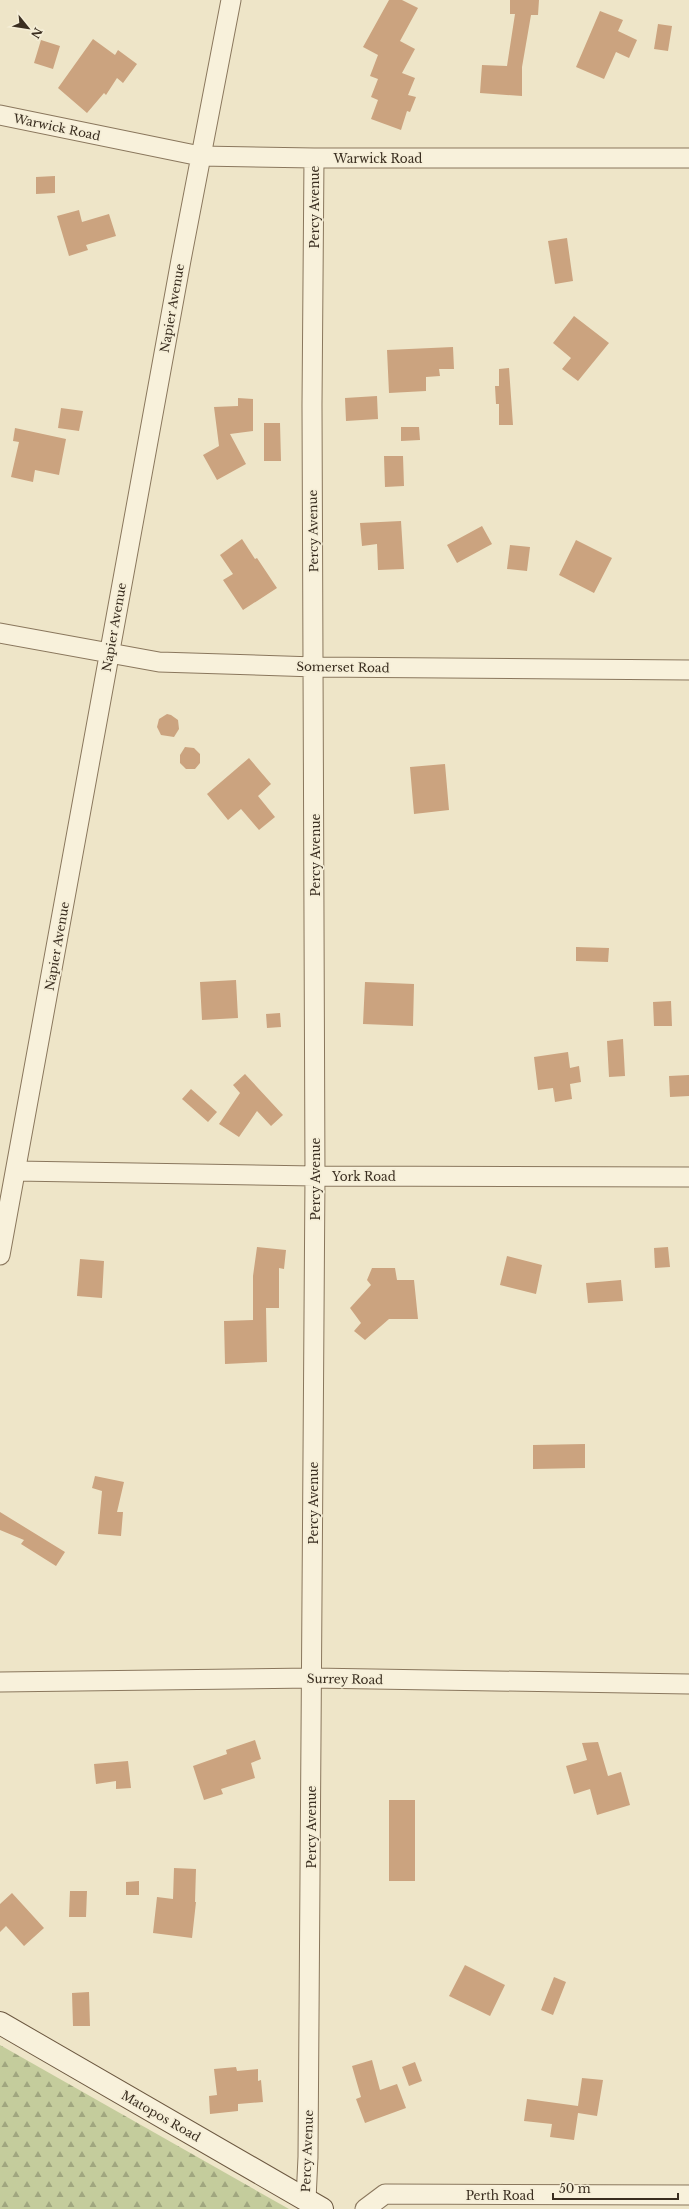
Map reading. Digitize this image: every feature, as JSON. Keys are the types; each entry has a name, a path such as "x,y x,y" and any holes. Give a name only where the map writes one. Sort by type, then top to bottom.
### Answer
{"main road":[{"name":"Matopos Road","path":"0,2023 314,2205"}],"street":[{"name":"Napier Avenue","path":"0,1255 200,156 231,0"},
{"name":"Warwick Road","path":"0,115 200,156 314,158 689,158"},
{"name":"Percy Avenue","path":"314,158 312,405 315,667 315,1176 308,2149 314,2205"},
{"name":"Somerset Road","path":"0,633 110,651 132,658 159,662 315,667 689,670"},
{"name":"York Road","path":"16,1171 315,1176 689,1177"},
{"name":"Surrey Road","path":"0,1682 312,1678 689,1684"},
{"name":"Perth Road","path":"364,2209 385,2194 689,2195"}],"green space":[{"path":"0,2045 289,2209 0,2209"}],"building":[{"path":"389,0 402,0 418,8 400,41 415,49 402,73 415,78 408,95 416,97 410,112 407,111 401,130 371,119 378,100 371,97 378,79 370,76 378,55 363,47"},
{"path":"510,0 539,0 538,15 531,15 522,67 522,96 480,93 482,65 507,66 515,14 510,14"},
{"path":"600,11 623,20 618,31 637,40 629,58 616,52 604,79 576,67"},
{"path":"658,24 672,26 668,51 654,49"},
{"path":"93,39 115,55 118,50 137,64 123,83 117,78 106,95 104,93 87,113 58,88"},
{"path":"41,40 60,46 53,69 34,63"},
{"path":"55,176 55,193 36,194 36,177"},
{"path":"79,210 82,222 109,214 116,236 86,245 88,250 69,256 57,216"},
{"path":"567,238 573,281 555,284 548,241"},
{"path":"574,316 609,343 578,381 562,369 571,358 553,343"},
{"path":"453,347 454,369 439,369 440,376 426,377 426,391 389,393 387,350"},
{"path":"509,368 513,425 499,425 499,404 496,404 495,386 499,386 499,369"},
{"path":"377,396 378,419 346,421 345,398"},
{"path":"238,398 253,399 253,431 230,434 246,464 217,480 203,455 219,446 214,407 238,406"},
{"path":"61,408 83,411 79,431 58,428"},
{"path":"264,423 280,423 281,461 264,461"},
{"path":"401,427 419,427 420,440 401,441"},
{"path":"15,428 66,439 59,475 35,470 33,482 11,477 19,442 13,441"},
{"path":"384,456 403,456 404,486 385,487"},
{"path":"401,521 404,569 378,570 377,544 362,546 360,523"},
{"path":"482,526 492,544 457,563 447,545"},
{"path":"242,539 277,588 243,610 223,580 233,574 220,555"},
{"path":"576,540 612,558 594,593 559,575"},
{"path":"510,545 530,547 527,571 507,569"},
{"path":"167,714 178,720 179,729 174,737 161,735 157,727 159,719"},
{"path":"185,747 194,748 200,754 200,763 195,769 186,769 180,763 180,755"},
{"path":"249,758 271,784 258,796 275,817 259,830 241,809 228,820 207,794"},
{"path":"445,764 449,810 414,814 410,767"},
{"path":"576,947 609,948 608,962 576,961"},
{"path":"236,980 238,1018 202,1020 200,982"},
{"path":"365,982 414,984 413,1026 363,1024"},
{"path":"671,1001 672,1026 654,1026 653,1002"},
{"path":"280,1013 281,1027 267,1028 266,1014"},
{"path":"623,1039 625,1076 609,1077 607,1041"},
{"path":"568,1052 570,1068 579,1066 581,1082 570,1084 572,1099 555,1102 553,1088 538,1090 534,1057"},
{"path":"245,1074 283,1115 271,1126 257,1111 239,1137 219,1124 240,1093 233,1085"},
{"path":"689,1075 689,1096 670,1097 669,1076"},
{"path":"191,1089 217,1112 208,1122 182,1099"},
{"path":"257,1247 286,1250 284,1269 279,1268 279,1308 266,1308 267,1362 225,1364 224,1321 253,1320 253,1276"},
{"path":"668,1247 670,1267 655,1268 654,1248"},
{"path":"507,1256 542,1265 536,1294 500,1285"},
{"path":"80,1259 104,1261 102,1298 77,1296"},
{"path":"372,1268 395,1268 397,1280 414,1280 418,1319 389,1319 365,1340 354,1331 361,1323 350,1308 371,1285 367,1280"},
{"path":"621,1280 623,1301 588,1303 586,1283"},
{"path":"585,1444 585,1468 533,1469 533,1445"},
{"path":"95,1476 124,1482 117,1512 123,1512 121,1536 98,1534 102,1491 92,1488"},
{"path":"0,1512 65,1552 56,1566 21,1544 24,1540 0,1530"},
{"path":"255,1740 261,1759 251,1763 255,1778 221,1789 223,1794 204,1800 193,1766 227,1754 226,1750"},
{"path":"598,1742 608,1776 621,1772 630,1805 597,1815 590,1789 574,1794 566,1766 587,1760 582,1743"},
{"path":"128,1761 131,1788 116,1789 116,1781 96,1784 94,1764"},
{"path":"389,1800 415,1800 415,1881 389,1881"},
{"path":"174,1868 196,1869 196,1902 192,1938 153,1933 157,1897 173,1899"},
{"path":"139,1881 139,1895 126,1895 126,1882"},
{"path":"70,1891 87,1891 86,1917 69,1917"},
{"path":"12,1893 44,1928 24,1946 6,1926 0,1932 0,1904"},
{"path":"465,1965 505,1985 490,2016 449,1996"},
{"path":"554,1977 566,1982 553,2015 541,2010"},
{"path":"89,1992 90,2026 73,2026 72,1993"},
{"path":"372,2060 380,2090 397,2084 406,2108 365,2123 356,2099 361,2097 352,2066"},
{"path":"415,2062 422,2081 409,2086 402,2067"},
{"path":"236,2067 237,2071 258,2069 258,2081 261,2080 263,2102 238,2104 238,2111 210,2114 209,2096 217,2095 214,2069"},
{"path":"582,2078 603,2080 597,2116 578,2113 574,2140 550,2137 552,2124 524,2121 527,2099 578,2106"}]}
